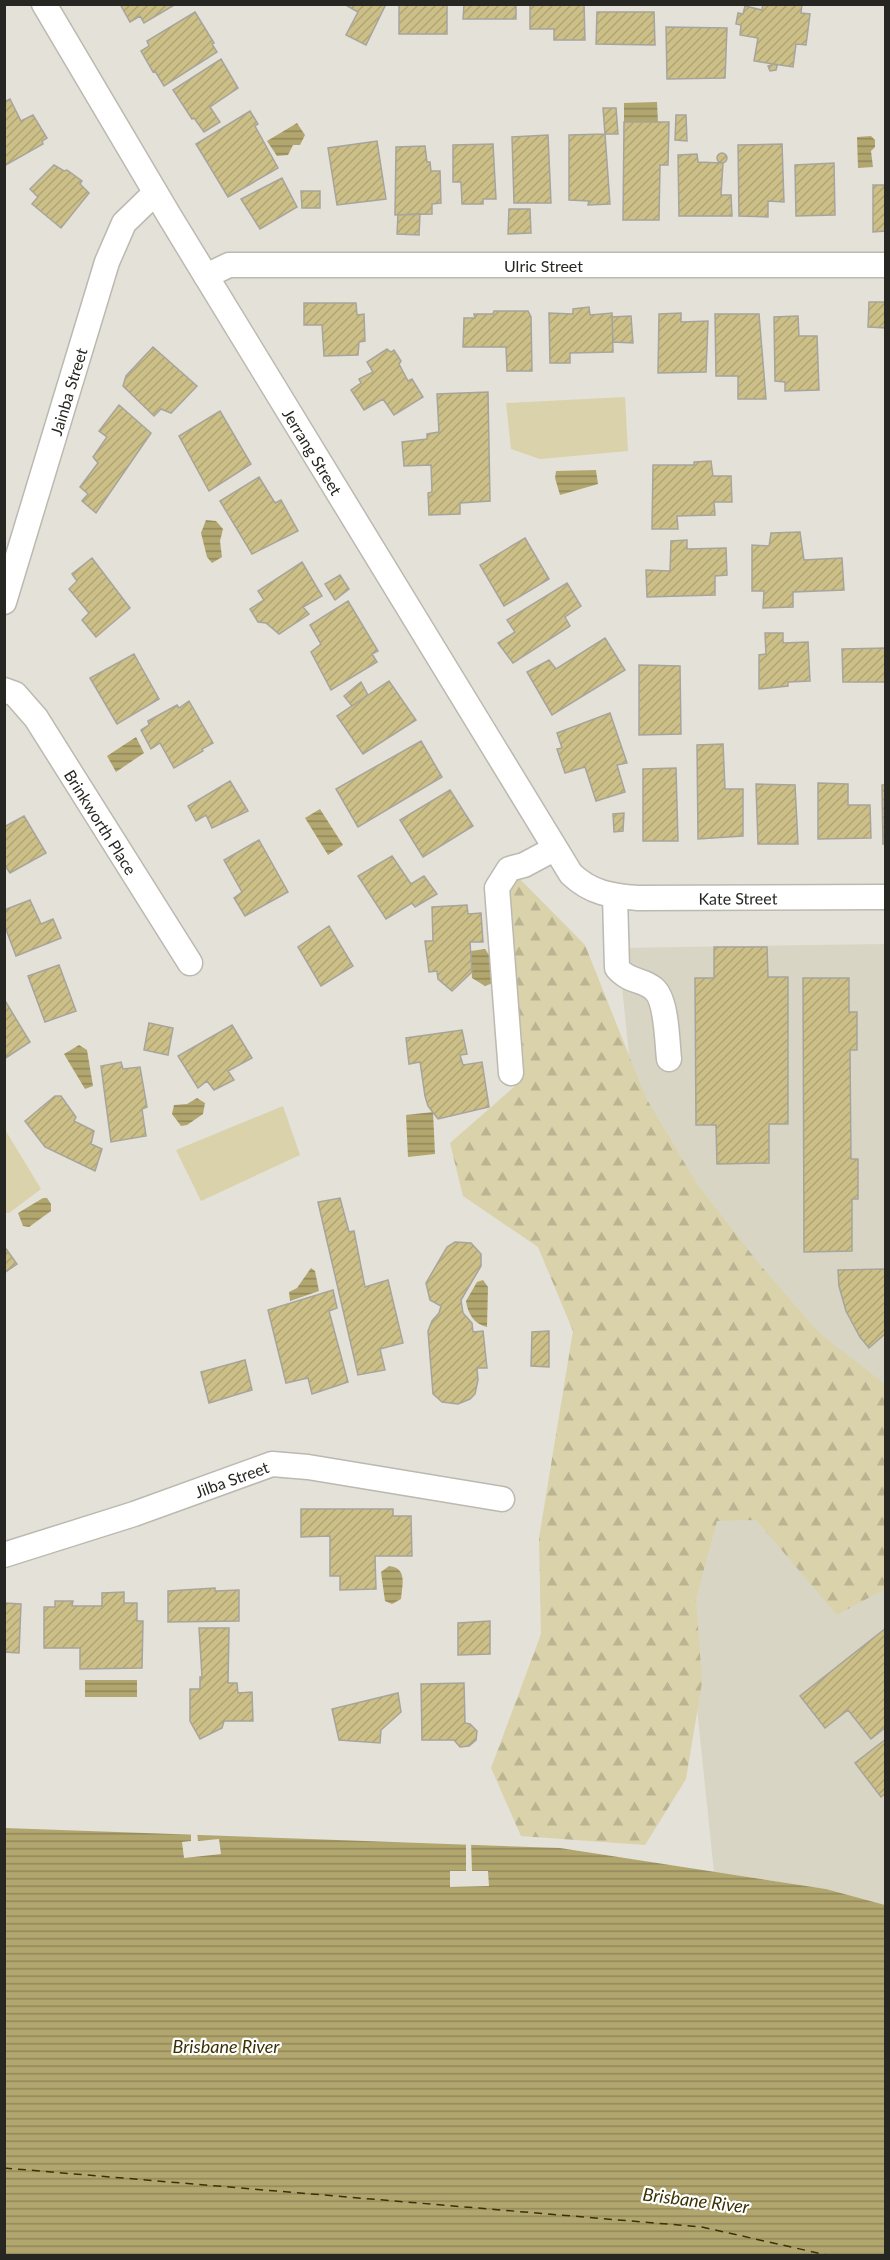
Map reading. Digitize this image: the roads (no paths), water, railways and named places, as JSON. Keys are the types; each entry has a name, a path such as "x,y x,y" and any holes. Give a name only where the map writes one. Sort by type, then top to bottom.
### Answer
{"street":[{"name":"Jerrang Street","path":"44,4 155,193 511,773 554,849 571,874 591,889"},
{"name":"Jainba Street","path":"4,602 108,262 124,223 155,193"},
{"name":"Ulric Street","path":"206,276 229,265 885,265"},
{"name":"Brinkworth Place","path":"4,690 15,694 36,718 190,963"},
{"path":"511,1073 497,888 509,869 524,865 554,849"},
{"name":"Kate Street","path":"591,889 604,895 638,898 885,897"},
{"path":"615,896 617,968 625,977 654,989 663,1002 669,1059"},
{"name":"Jilba Street","path":"4,1555 134,1514 272,1464 308,1467 502,1498"}],"water":[{"path":"657,102 658,122 624,122 624,103"},
{"path":"297,123 305,135 300,145 293,145 288,155 277,156 267,141"},
{"path":"871,136 875,140 875,147 871,151 873,167 858,168 857,137"},
{"path":"596,470 598,484 560,495 555,478 556,471"},
{"path":"206,520 216,521 223,529 220,541 222,557 212,563 207,557 201,533"},
{"path":"136,737 144,753 116,772 107,756"},
{"path":"320,809 343,845 328,855 305,818"},
{"path":"485,949 491,958 493,983 485,986 472,978 471,951"},
{"path":"79,1045 87,1050 93,1086 85,1089 64,1054"},
{"path":"197,1098 205,1103 203,1114 187,1125 181,1126 172,1114 174,1105 187,1104"},
{"path":"433,1112 435,1154 408,1157 406,1115"},
{"path":"43,1198 47,1198 51,1204 51,1211 29,1227 23,1226 18,1213"},
{"path":"311,1268 315,1271 319,1291 290,1301 289,1292 297,1288"},
{"path":"483,1280 488,1287 487,1327 472,1318 466,1301 477,1282"},
{"path":"389,1566 399,1570 403,1583 401,1599 392,1604 385,1601 381,1572"},
{"path":"85,1680 137,1680 137,1697 85,1697"},
{"name":"Brisbane River","path":"5,1828 560,1848 826,1889 885,1905 885,2255 5,2256"}]}
